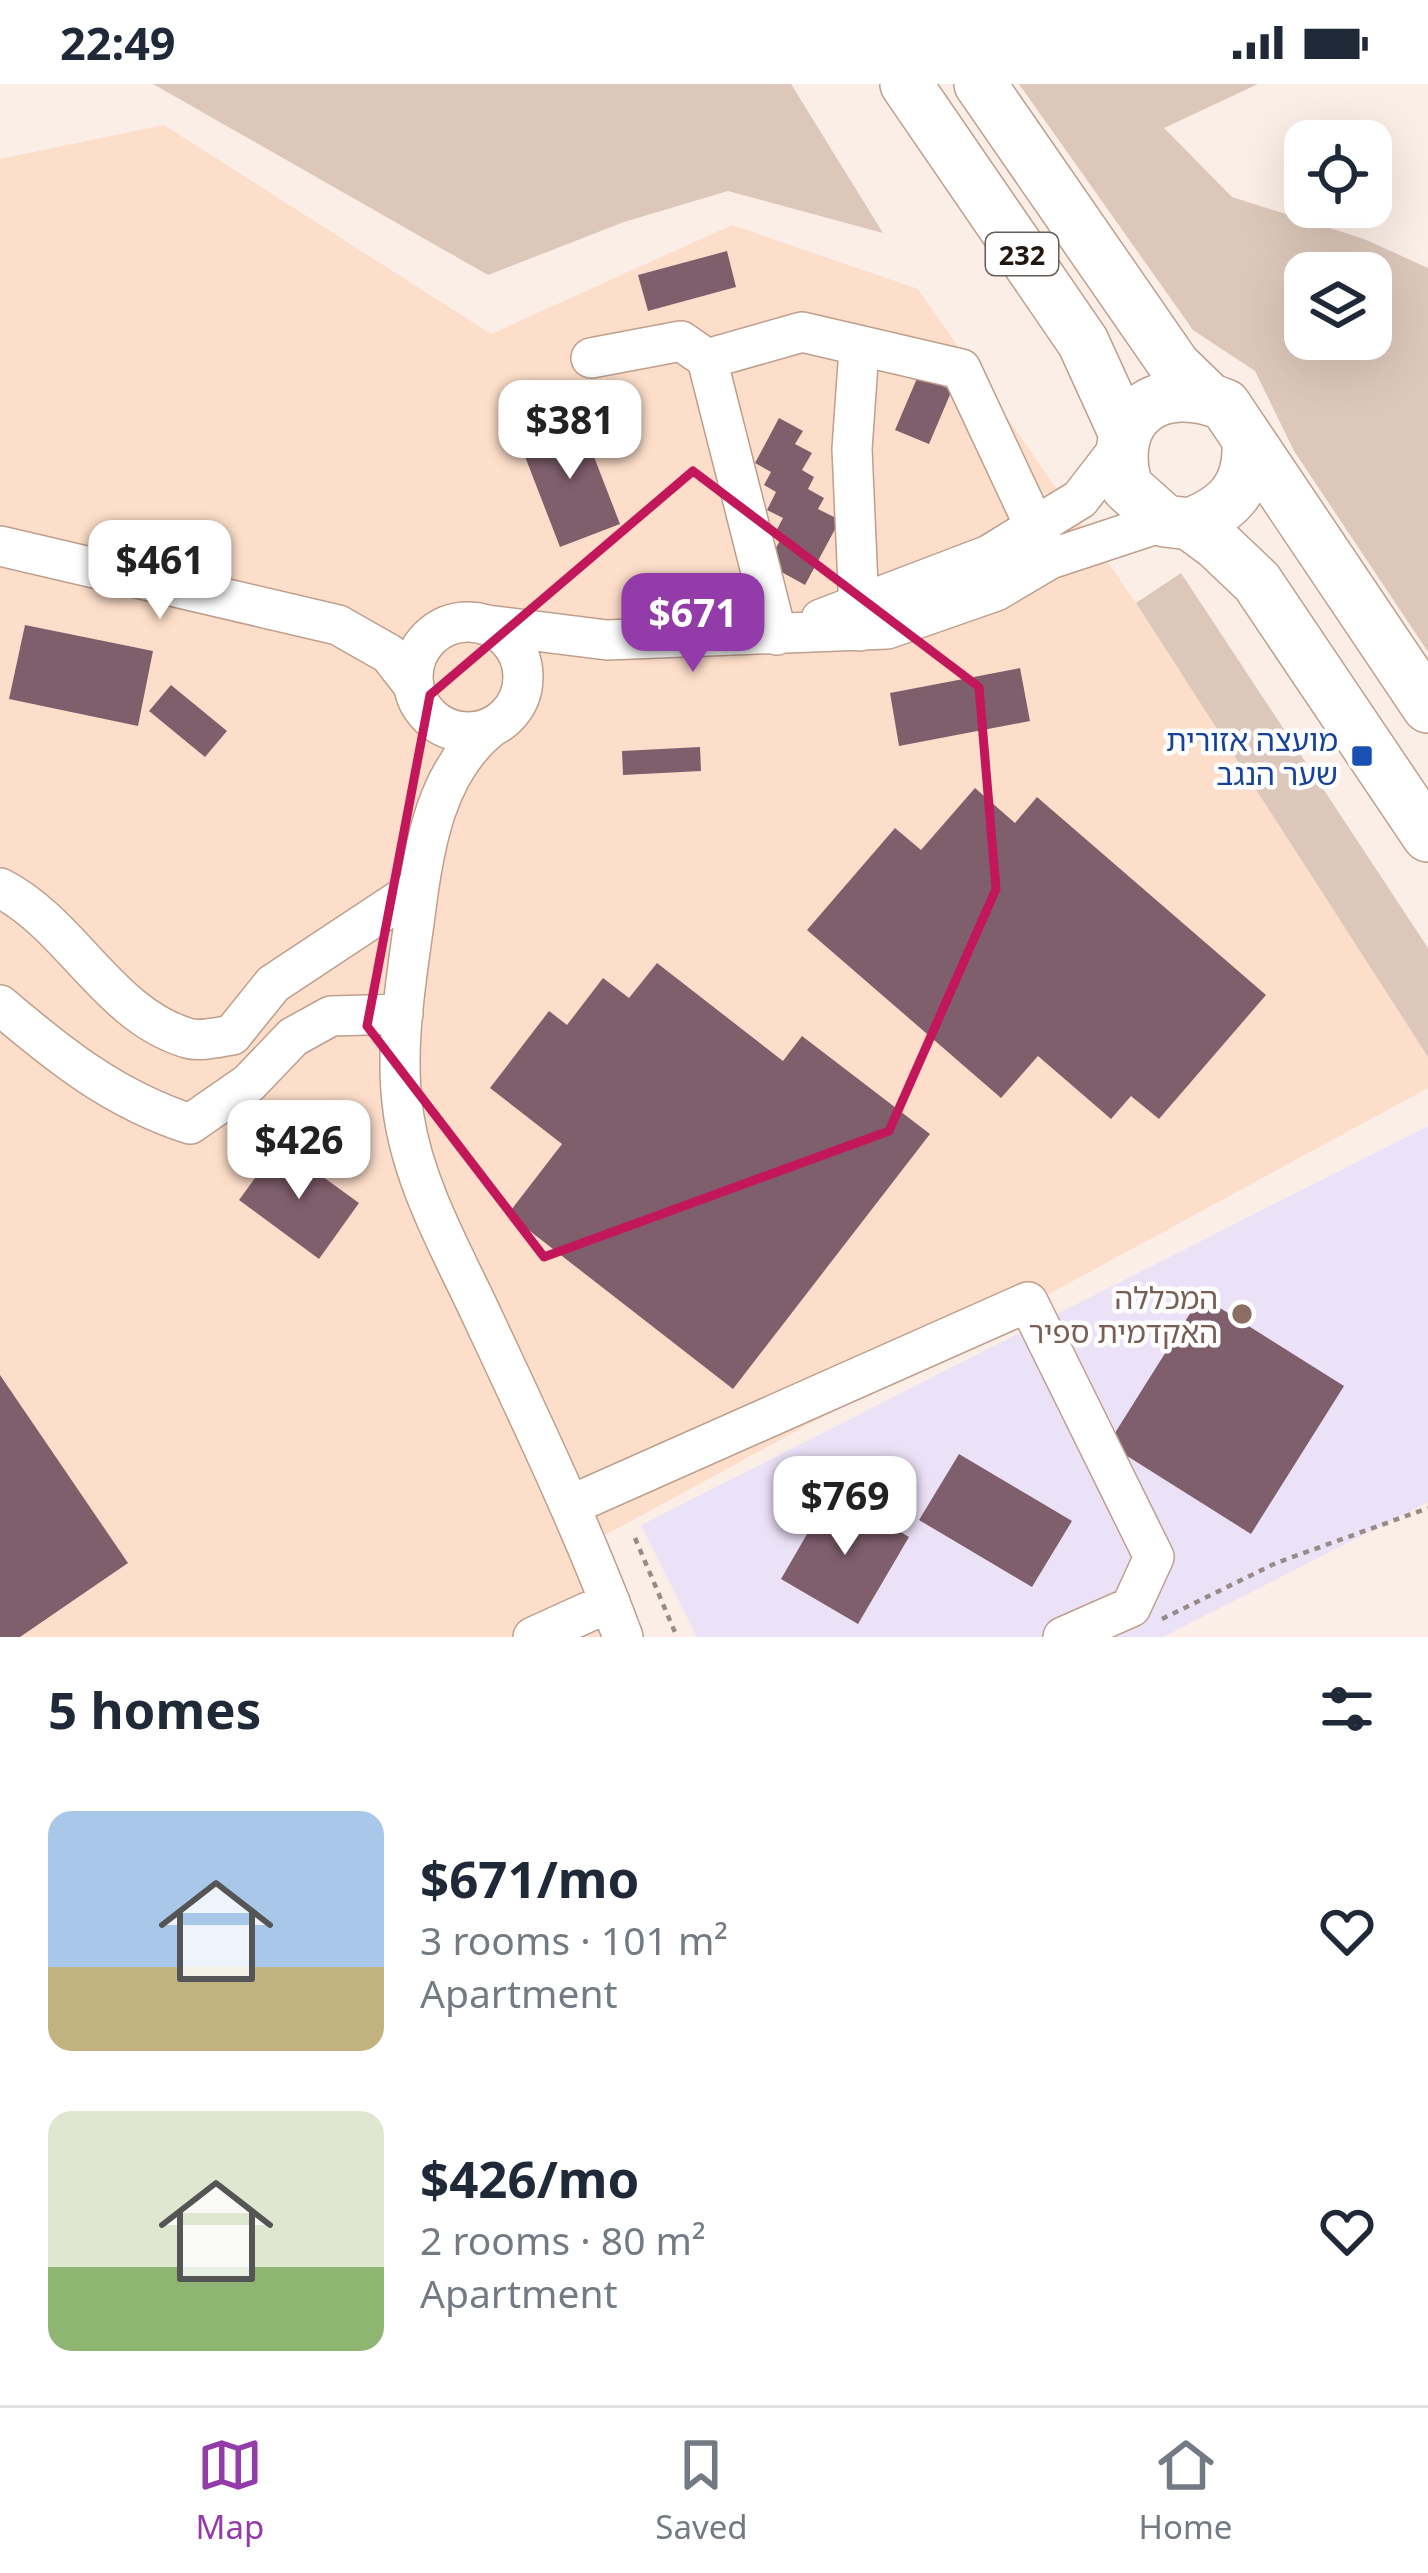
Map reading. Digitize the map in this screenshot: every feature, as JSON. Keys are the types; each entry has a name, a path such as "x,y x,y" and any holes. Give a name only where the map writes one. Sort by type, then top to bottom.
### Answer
{"main road":[{"name":"232","path":"906,84 1082,343 1123,439 1127,487 1257,582 1428,836"},
{"name":"232","path":"980,84 1175,366 1208,398 1226,405 1428,706"},
{"path":"1123,439 1149,404 1168,395 1208,398"},
{"path":"1178,522 1225,507 1238,493 1246,477 1248,443"}],"street":[{"path":"707,359 802,332 859,350 961,369 1042,544"},
{"path":"591,358 681,341 707,359 776,635"},
{"path":"859,350 852,449 859,619"},
{"path":"0,546 338,625 468,625 608,640 776,635 859,619 887,629 996,591 1080,499 1123,439"},
{"path":"1042,544 1178,522"},
{"path":"338,625 389,654 423,703 459,733 490,728"},
{"path":"468,625 516,648 524,679 521,694"},
{"path":"434,816 420,649 468,625"},
{"path":"533,1637 617,1620 571,1505 419,1173 402,1100 403,1014 418,888 434,816 459,760 504,720 548,665 608,640"},
{"path":"0,888 29,903 140,1014 190,1040 232,1035 273,984 418,888"},
{"path":"0,1005 82,1074 138,1107 190,1124 249,1083 293,1037 331,1016 403,1014"},
{"path":"571,1505 1028,1302 1154,1557 1131,1607 1063,1637"}],"path":[{"path":"1147,1626 1276,1563 1428,1508"},
{"path":"634,1538 677,1637"}],"highlighted area":[{"path":"693,471 979,687 996,889 889,1131 544,1257 367,1026 430,695"}],"shaded area":[{"path":"153,84 791,84 883,233 728,191 624,222 488,275"},
{"path":"1019,84 1258,84 1164,128 1232,197 1284,214 1284,228 1329,228 1364,239 1428,268 1428,652 1294,451 1255,371 1193,330"},
{"path":"164,125 491,334 732,225 918,289 1136,603 1428,1057 1428,1088 574,1552 626,1637 0,1637 0,159"},
{"path":"1181,573 1428,948 1428,1057 1136,603"},
{"name":"המכללה האקדמית ספיר","path":"1428,1126 1428,1502 1163,1637 697,1637 641,1525"}],"building":[{"path":"727,251 736,287 648,311 638,275"},
{"path":"918,376 952,390 929,444 895,430"},
{"path":"579,418 620,524 560,547 519,441"},
{"path":"779,418 803,431 795,444 812,453 802,470 814,477 808,489 824,498 818,509 840,520 805,585 767,564 783,535 776,531 783,518 767,510 776,492 764,485 771,472 755,463"},
{"path":"25,625 153,651 138,726 9,699"},
{"path":"1020,668 1030,721 899,746 890,693"},
{"path":"171,685 227,731 205,757 149,711"},
{"path":"700,747 701,771 623,775 622,751"},
{"path":"975,788 1015,823 1037,797 1266,995 1159,1119 1131,1096 1111,1119 1038,1056 1001,1098 807,930 895,828 921,850"},
{"path":"657,963 783,1061 802,1036 930,1134 733,1389 508,1214 562,1144 490,1088 549,1011 567,1025 603,978 629,998"},
{"path":"279,1145 359,1203 319,1259 239,1200"},
{"path":"1201,1296 1344,1386 1251,1534 1108,1444"},
{"path":"0,1375 128,1563 20,1637 0,1637"},
{"path":"959,1454 1072,1521 1032,1587 919,1520"},
{"path":"832,1491 909,1537 858,1624 781,1579"}],"place":[{"name":"מועצה אזורית שער הנגב","path":"1362,756"},
{"name":"המכללה האקדמית ספיר","path":"1242,1314"}]}
